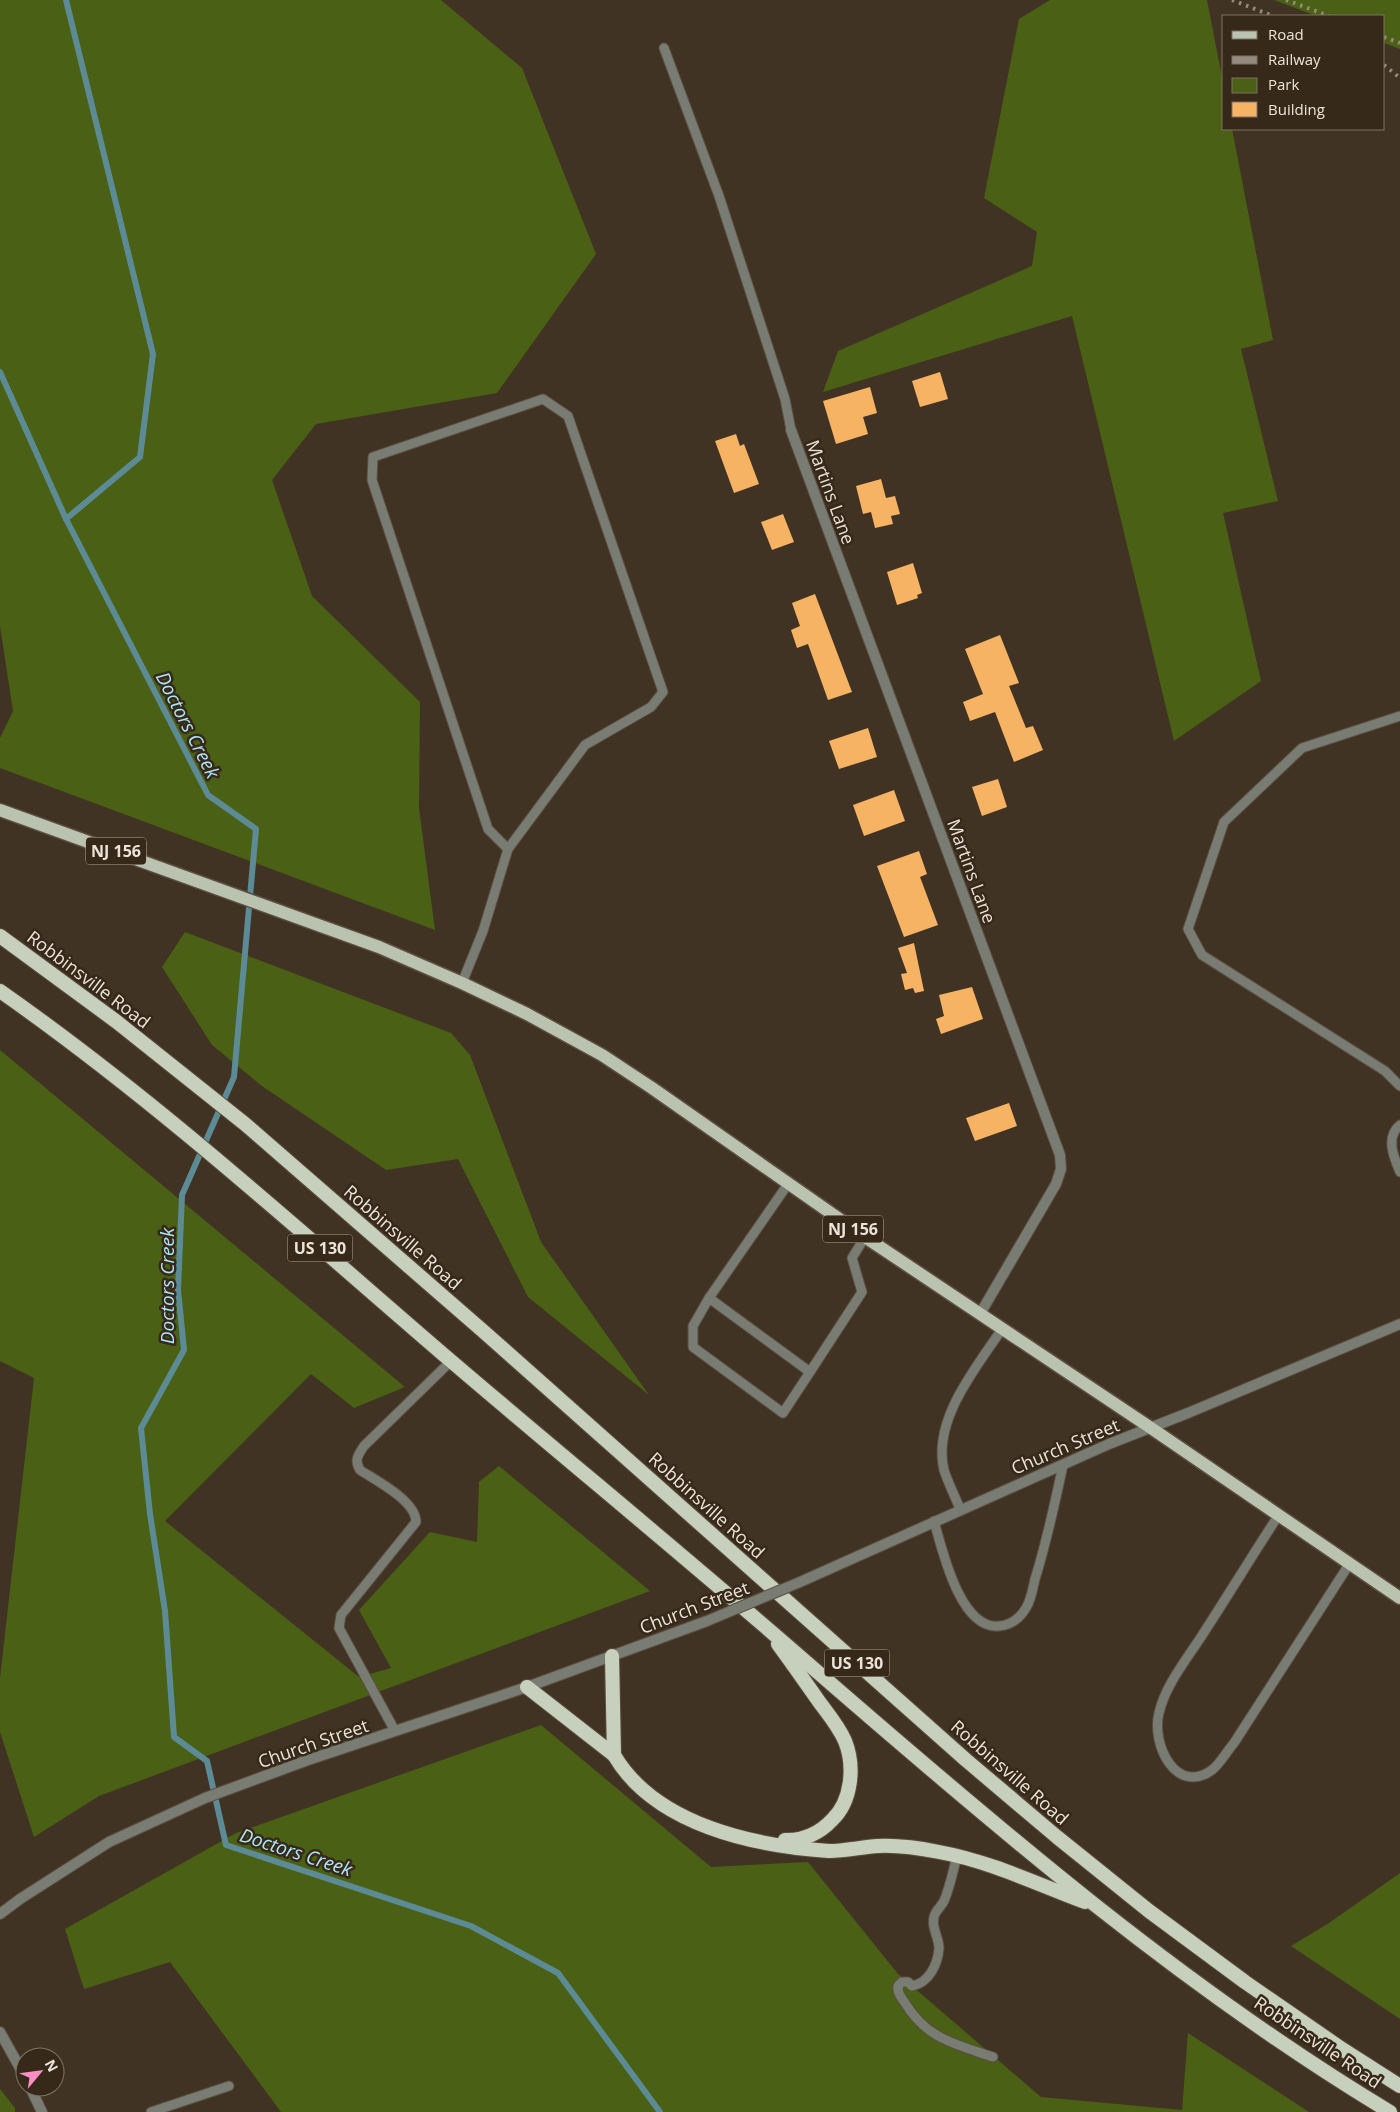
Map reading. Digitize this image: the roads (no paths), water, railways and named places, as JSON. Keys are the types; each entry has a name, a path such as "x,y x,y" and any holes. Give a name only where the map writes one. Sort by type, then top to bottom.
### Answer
{"highway":[{"name":"Robbinsville Road","path":"0,936 109,1016 245,1124 483,1331 959,1754 1057,1837 1149,1911 1245,1982 1342,2049 1400,2086"},
{"name":"Robbinsville Road","path":"0,991 104,1069 228,1169 451,1361 764,1625 933,1772 1095,1906 1192,1980 1278,2040 1390,2112"},
{"path":"757,1840 792,1840 808,1837 824,1828 841,1808 850,1782 850,1761 845,1741 834,1722 764,1625"},
{"path":"612,1656 614,1755"},
{"path":"527,1687 614,1755 622,1768 641,1788 667,1808 696,1823 727,1834 788,1846 832,1851 897,1846 938,1852 978,1862 1095,1906"}],"main road":[{"name":"NJ 156","path":"0,810 232,892 379,947 527,1014 602,1055 865,1237 1400,1598"}],"street":[{"name":"Martins Lane","path":"791,430 1060,1155 1061,1169 1056,1184 980,1314"},
{"name":"Church Street","path":"0,1914 109,1842 205,1798 527,1687 707,1620 800,1582 934,1520 1400,1324"},
{"path":"0,2032 15,2060"},
{"path":"35,2097 42,2112"}],"lane":[{"path":"664,48 719,196 785,399 791,430"},
{"path":"462,983 483,931 508,849 585,745 651,707 663,692 568,416 542,400 373,457 372,480 488,830 508,849"},
{"path":"1400,716 1302,748 1224,822 1188,929 1202,955 1385,1071 1400,1086"},
{"path":"1400,1125 1396,1128 1391,1149 1400,1172"},
{"path":"788,1184 709,1298 693,1326 693,1347 783,1413 862,1292 852,1258 865,1237"},
{"path":"709,1298 810,1372"},
{"path":"960,1509 944,1469 942,1445 954,1402 1002,1329"},
{"path":"395,1731 339,1628 341,1614 416,1522 416,1515 409,1504 360,1470 357,1457 364,1446 451,1361"},
{"path":"934,1520 944,1556 955,1586 965,1605 978,1620 992,1627 1005,1626 1017,1620 1027,1607 1046,1544 1063,1465"},
{"path":"1278,1516 1186,1659 1159,1713 1157,1734 1159,1745 1168,1763 1182,1775 1197,1777 1213,1770 1234,1743 1350,1563"},
{"path":"957,1856 943,1903 934,1915 933,1924 939,1947 928,1979 921,1984 912,1986 908,1982 902,1982 897,1990 909,2010 934,2035 993,2056"},
{"path":"151,2112 230,2086"}],"waterway":[{"path":"66,0 153,354 140,457 66,519"},
{"name":"Doctors Creek","path":"0,372 66,519 208,795 256,829 234,1077 182,1195 178,1290 184,1350 141,1428 150,1514 165,1611 174,1737 207,1761 226,1845 471,1926 558,1973 660,2112"}],"railway":[{"path":"1232,0 1270,15"},
{"path":"1286,0 1326,15"},
{"path":"1385,37 1400,43"},
{"path":"1385,66 1400,78"}]}
